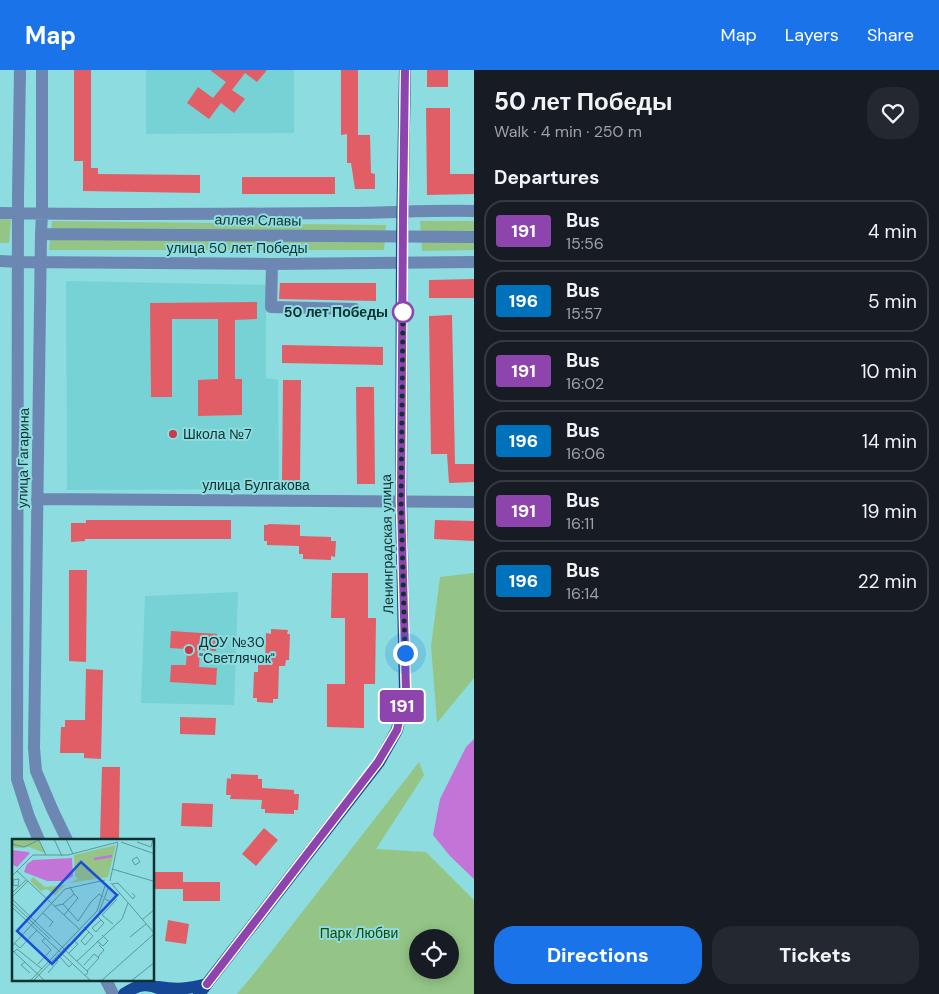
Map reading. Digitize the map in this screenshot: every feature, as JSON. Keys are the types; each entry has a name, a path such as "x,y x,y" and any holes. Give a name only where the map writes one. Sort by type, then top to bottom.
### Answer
{"main road":[{"name":"Ленинградская улица","path":"203,989 378,762 397,730 406,691 401,501 405,70"},
{"path":"124,994 136,986 154,986 176,990 189,988 203,989"}],"street":[{"name":"улица Гагарина","path":"20,70 17,779 29,817 39,839"},
{"name":"улица Гагарина","path":"42,70 42,213 34,748 36,771 67,839"},
{"path":"0,213 338,214 440,210 474,211"},
{"name":"аллея Славы","path":"41,234 474,237"},
{"name":"улица 50 лет Победы","path":"0,261 272,264 474,262"},
{"path":"272,264 271,307 355,309"},
{"name":"улица Булгакова","path":"37,499 474,502"},
{"path":"107,982 113,994"}],"shaded area":[{"path":"146,70 294,70 294,133 146,134"},
{"name":"Школа №7","path":"66,281 266,285 266,378 278,380 279,489 67,490"},
{"name":"ДОУ №30 \"Светлячок\"","path":"238,592 234,705 141,703 145,596"},
{"path":"474,739 474,879 450,856 433,835 440,799 466,747"}],"green space":[{"path":"0,219 11,220 9,243 0,243"},
{"path":"52,221 386,225 384,250 49,250"},
{"path":"420,221 474,221 474,250 422,251"},
{"path":"474,573 474,678 437,723 431,646 440,577"},
{"name":"Парк Любви","path":"419,762 424,775 376,849 426,852 474,900 474,994 237,994"}],"building":[{"path":"74,70 91,70 91,168 98,168 98,174 200,175 200,193 83,191 83,161 74,161"},
{"path":"210,70 267,70 257,82 245,73 232,90 245,99 234,113 221,103 209,119 187,103 198,87 213,98 226,82"},
{"path":"341,70 358,70 358,135 370,135 371,173 375,174 375,189 355,189 351,163 347,163 347,134 341,135"},
{"path":"427,70 448,70 448,87 427,87"},
{"path":"426,108 450,108 450,174 474,174 474,194 427,195"},
{"path":"242,177 335,177 335,194 242,194"},
{"path":"474,279 474,298 429,298 429,280"},
{"path":"280,283 376,283 376,301 279,299"},
{"path":"257,302 257,319 235,320 235,379 242,379 242,415 198,416 198,380 218,379 218,319 172,319 172,397 151,397 150,303"},
{"path":"452,315 455,464 474,464 474,482 449,483 447,454 431,454 429,316"},
{"path":"282,345 383,347 383,365 282,363"},
{"path":"283,380 301,380 300,483 282,483"},
{"path":"356,387 374,387 375,484 357,484"},
{"path":"86,520 231,520 231,539 85,539 85,541 71,542 71,523 86,523"},
{"path":"435,520 474,521 474,541 434,539"},
{"path":"264,525 300,525 300,536 331,537 331,541 336,541 335,557 331,556 331,560 303,559 303,554 299,554 299,546 267,545 267,541 264,541"},
{"path":"69,570 87,570 86,662 69,661"},
{"path":"332,573 368,573 368,618 376,618 375,684 364,684 364,728 327,727 327,684 345,684 345,618 331,618"},
{"path":"271,629 288,630 287,634 290,634 289,660 286,660 285,666 279,666 278,699 273,699 273,703 257,702 257,698 253,698 254,672 258,672 258,665 265,665 266,633 271,634"},
{"path":"171,631 217,634 216,651 200,650 199,667 217,668 216,685 170,682 171,665 186,665 187,649 170,648"},
{"path":"86,669 103,670 101,759 84,758 84,753 60,753 61,727 65,727 65,720 85,720"},
{"path":"180,717 216,718 215,735 180,734"},
{"path":"102,767 120,767 119,839 100,839"},
{"path":"231,774 258,775 258,779 262,779 262,788 294,790 294,794 299,794 298,810 294,810 294,814 265,813 265,809 261,809 262,800 230,799 231,795 226,795 227,778 231,779"},
{"path":"182,803 213,804 212,827 181,826"},
{"path":"264,828 278,840 256,866 242,854"},
{"path":"155,872 183,872 183,882 220,882 220,901 183,901 183,889 155,889"},
{"path":"168,920 189,924 186,944 165,941"}],"bus line":[{"name":"191","path":"207,984 378,762 397,730 406,691 401,501 405,70"}],"place":[{"name":"50 лет Победы","path":"403,312"},
{"name":"Школа №7","path":"173,434"},
{"name":"ДОУ №30 \"Светлячок\"","path":"189,650"}],"route":[{"path":"403,312 403,309 401,501 405,653"}]}
